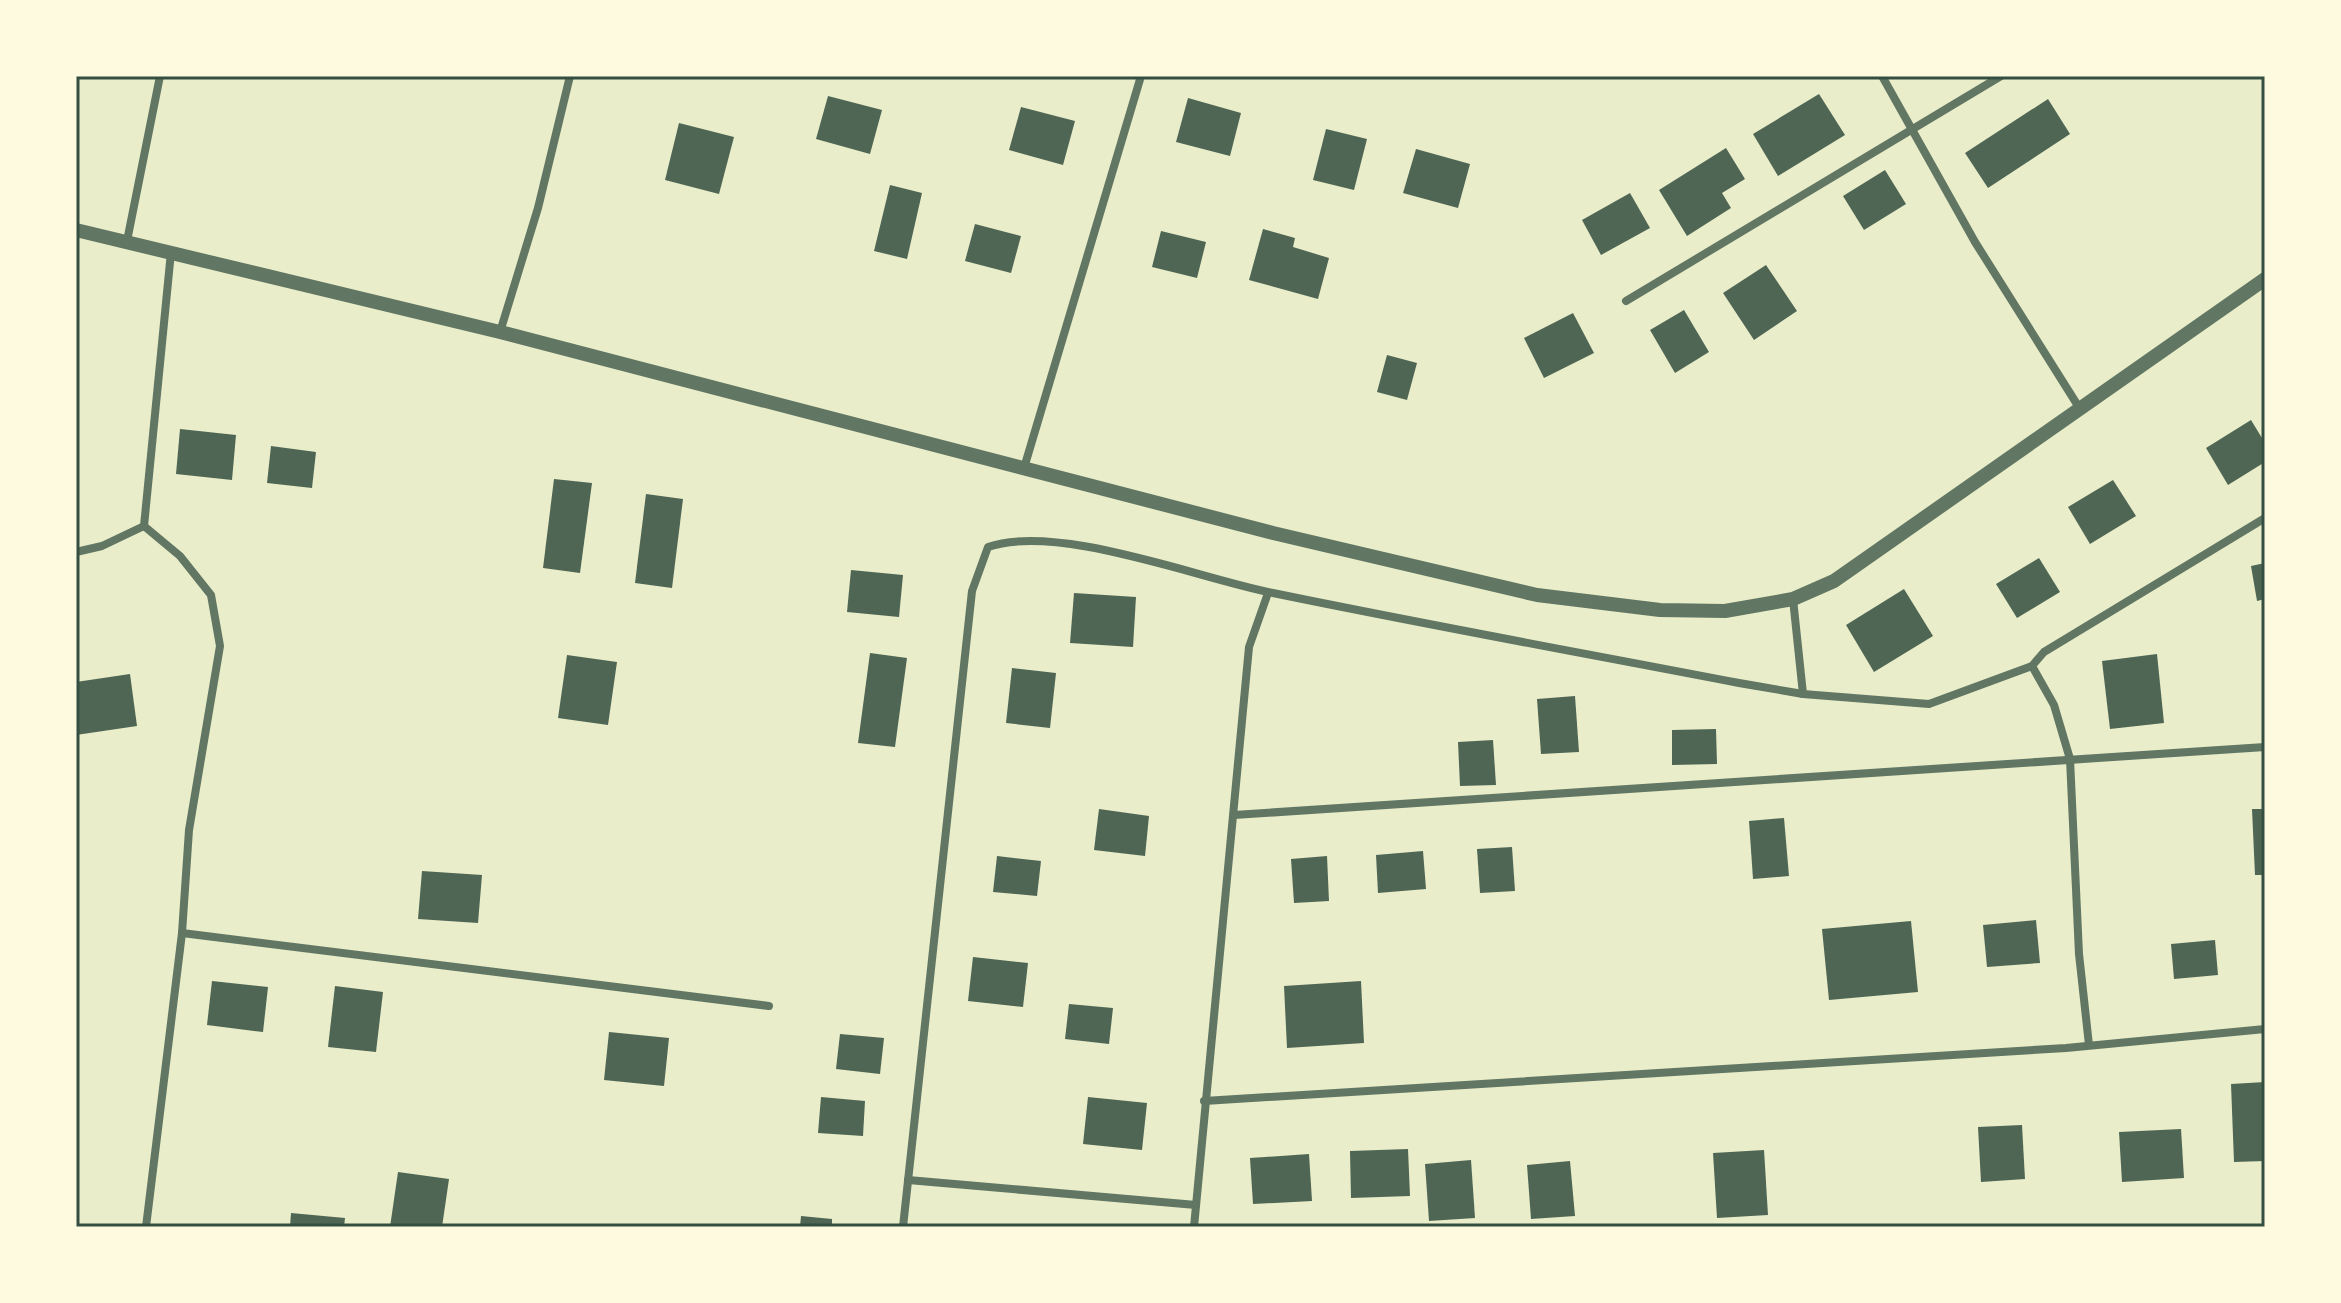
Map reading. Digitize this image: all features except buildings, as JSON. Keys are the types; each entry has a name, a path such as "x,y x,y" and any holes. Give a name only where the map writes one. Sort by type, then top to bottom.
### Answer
{"street":[{"path":"127,241 160,76"},
{"path":"500,332 538,208 570,76"},
{"path":"1024,468 1141,76"},
{"path":"1882,76 1913,126 1975,242 2080,410"},
{"path":"1626,301 1913,126 2001,76"},
{"path":"76,230 500,332 1273,533 1537,595 1673,610 1725,611 1793,599 1834,581 2265,279"},
{"path":"144,526 171,251"},
{"path":"903,1227 972,591 988,547 1010,539 1098,549 1268,593 1803,694 1929,704 2032,666 2044,652 2265,518"},
{"path":"76,552 102,546 144,526"},
{"path":"144,526 180,556 211,595 220,646 189,830 182,933 146,1227"},
{"path":"1194,1227 1249,647 1268,593"},
{"path":"1793,599 1803,694"},
{"path":"2032,666 2054,705 2070,759 2079,954 2089,1045"},
{"path":"1234,815 2265,747"},
{"path":"182,933 769,1006"},
{"path":"1204,1101 2089,1045 2265,1029"},
{"path":"908,1180 1196,1205"}]}
